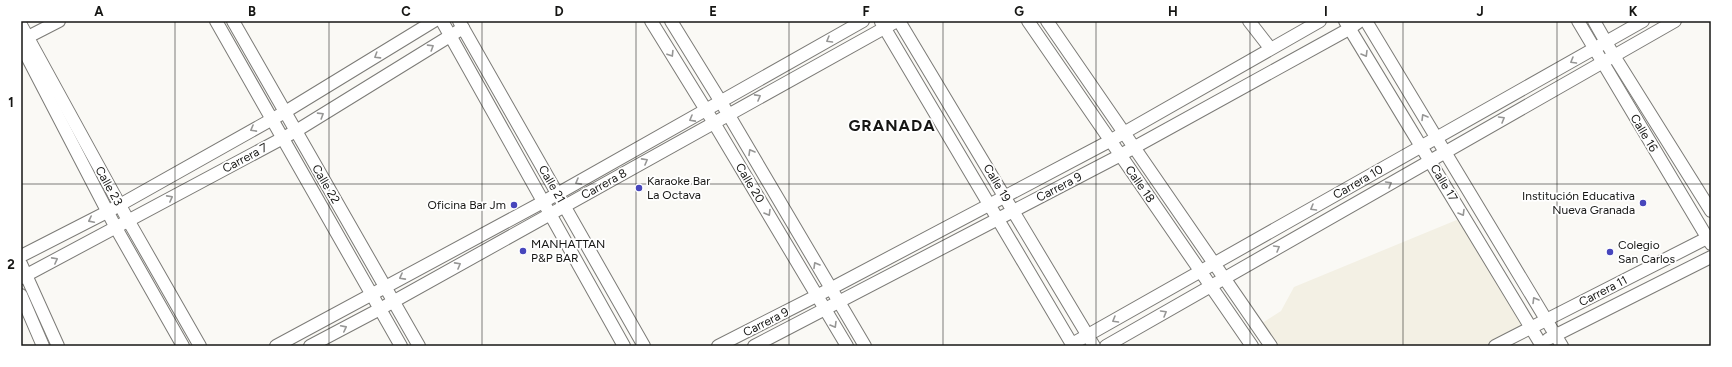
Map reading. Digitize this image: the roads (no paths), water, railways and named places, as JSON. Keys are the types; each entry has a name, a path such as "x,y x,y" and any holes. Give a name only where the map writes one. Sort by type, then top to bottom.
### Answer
{"street":[{"path":"23,41 59,21"},
{"name":"Calle 22","path":"216,21 401,346"},
{"name":"Calle 22","path":"233,21 419,346"},
{"name":"Carrera 7","path":"21,256 114,208 285,112 434,21"},
{"name":"Calle 21","path":"442,21 624,346"},
{"name":"Calle 20","path":"651,21 714,122 847,346"},
{"name":"Calle 20","path":"671,21 721,102 865,346"},
{"name":"Carrera 8","path":"276,346 543,202 863,21"},
{"name":"Carrera 8","path":"310,346 393,302 714,122 882,25 898,21"},
{"name":"Calle 19","path":"898,21 1005,196 1091,341"},
{"name":"Calle 18","path":"1028,21 1252,346"},
{"name":"Calle 18","path":"1047,21 1271,346"},
{"path":"1249,21 1270,48"},
{"name":"Carrera 9","path":"718,346 817,296 1124,133 1270,48 1320,21"},
{"name":"Carrera 9","path":"754,346 998,220 1135,147 1347,25 1360,21"},
{"name":"Calle 17","path":"1366,21 1562,346"},
{"name":"Calle 16","path":"1578,21 1710,239"},
{"name":"Calle 16","path":"1594,21 1614,56 1711,211"},
{"name":"Carrera 10","path":"1073,345 1091,341 1142,304 1643,21"},
{"name":"Carrera 10","path":"1106,346 1675,21"},
{"name":"Calle 23","path":"21,25 23,41 114,208 128,220 200,346"},
{"name":"Carrera 7","path":"23,272 116,228 128,220 296,131 450,36 461,25"},
{"name":"Calle 21","path":"461,25 644,346"},
{"name":"Calle 19","path":"882,25 1073,345"},
{"name":"Calle 17","path":"1347,25 1531,327 1539,345"},
{"name":"Calle 23","path":"114,208 116,228 183,346"},
{"name":"Carrera 11","path":"1494,346 1710,239"},
{"name":"Carrera 11","path":"1539,345 1555,335 1711,257"},
{"path":"23,272 58,346"},
{"path":"21,295 43,346"},
{"path":"1142,304 1150,321"}],"place":[{"name":"Karaoke Bar La Octava","path":"639,188"},
{"name":"Institución Educativa Nueva Granada","path":"1643,203"},
{"name":"Oficina Bar Jm","path":"514,205"},
{"name":"MANHATTAN P&P BAR","path":"523,251"},
{"name":"Colegio San Carlos","path":"1610,252"}],"district":[{"name":"GRANADA","path":"892,125"}]}
